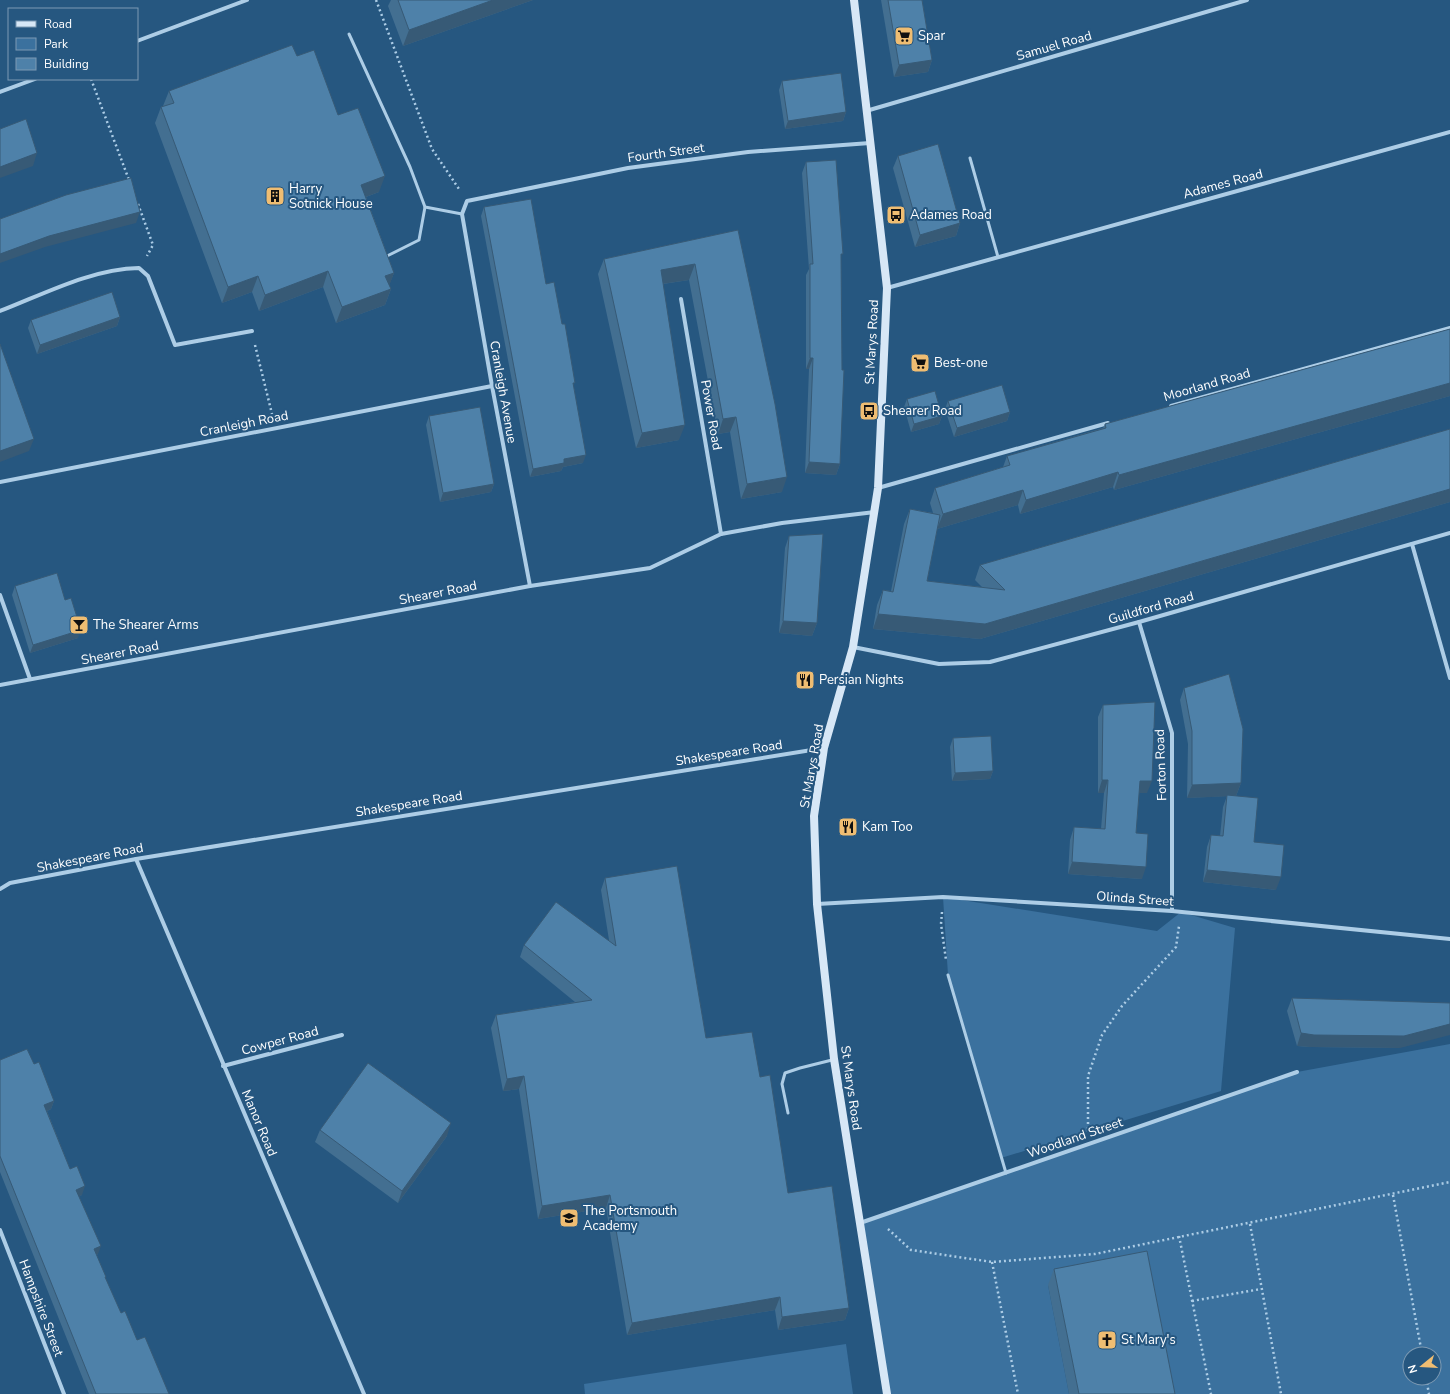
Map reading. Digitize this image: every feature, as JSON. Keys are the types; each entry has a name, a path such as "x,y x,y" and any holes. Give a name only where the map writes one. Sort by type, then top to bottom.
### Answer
{"street":[{"path":"138,41 237,2 247,0"},
{"name":"St Marys Road","path":"854,0 886,288 878,488 853,647 824,748 814,816 817,904 834,1059 859,1223 888,1394"},
{"name":"Samuel Road","path":"866,111 1247,0"},
{"path":"0,92 32,80"},
{"name":"Adames Road","path":"886,288 1450,132"},
{"name":"Fourth Street","path":"467,201 628,168 748,152 870,143"},
{"path":"462,214 467,201"},
{"name":"Cranleigh Avenue","path":"462,214 492,386 530,586"},
{"path":"0,311 89,276 127,268 139,268 148,276 175,345 252,331"},
{"name":"Power Road","path":"681,299 721,534"},
{"name":"Moorland Road","path":"1168,407 1450,328"},
{"name":"Cranleigh Road","path":"0,482 492,386"},
{"path":"878,488 1114,422"},
{"name":"Shearer Road","path":"0,686 30,679 530,586 650,568 721,534 782,523 875,512"},
{"name":"Guildford Road","path":"853,647 939,664 990,662 1139,622 1450,533"},
{"path":"1412,544 1450,678"},
{"path":"0,594 30,679"},
{"name":"Forton Road","path":"1139,622 1172,733 1172,911"},
{"name":"Shakespeare Road","path":"0,889 10,883 136,859 824,748"},
{"name":"Manor Road","path":"136,859 364,1394"},
{"name":"Olinda Street","path":"817,904 943,898 1172,911 1450,939"},
{"name":"Cowper Road","path":"223,1066 342,1035"},
{"name":"Woodland Street","path":"859,1223 1297,1072"},
{"name":"Hampshire Street","path":"0,1230 64,1394"}],"lane":[{"path":"349,34 410,167 425,207 419,240 385,258"},
{"path":"970,158 998,257"},
{"path":"425,207 462,214"},
{"path":"948,975 1006,1172"},
{"path":"788,1113 782,1084 785,1074 800,1068 834,1059"}],"path":[{"path":"376,0 432,148 467,201"},
{"path":"92,80 132,188"},
{"path":"137,202 153,246 139,268"},
{"path":"252,331 275,428"},
{"path":"943,898 941,924 948,975"},
{"path":"1090,1144 1087,1126 1088,1076 1102,1035 1122,1006 1176,947 1180,912"},
{"path":"876,1217 911,1250 992,1262 1095,1254 1179,1236 1250,1224 1393,1195 1450,1182"},
{"path":"1393,1195 1421,1346"},
{"path":"1250,1224 1281,1394"},
{"path":"1179,1236 1211,1394"},
{"path":"992,1262 1018,1394"},
{"path":"1192,1301 1261,1289"}],"green space":[{"path":"943,897 1157,931 1181,912 1235,928 1221,1091 1001,1158 948,975"},
{"path":"1450,1044 1450,1394 1166,1394 1048,1285 1069,1394 887,1394 859,1223 1297,1072"},
{"path":"846,1344 853,1394 585,1394 584,1384"}],"building":[{"path":"398,0 493,0 409,30"},
{"name":"Spar","path":"888,0 922,0 932,60 899,65"},
{"name":"Harry Sotnick House","path":"292,45 297,56 314,50 338,115 358,108 385,176 361,185 394,273 385,276 391,289 342,307 328,271 265,295 258,276 228,287 161,107 174,103 169,91"},
{"path":"841,73 846,112 788,121 782,81"},
{"path":"26,119 37,153 0,167 0,129"},
{"path":"938,144 960,223 920,235 898,156"},
{"path":"836,160 843,254 841,254 842,370 844,370 840,464 809,462 813,358 810,358 810,264 813,264 806,162"},
{"path":"131,178 140,212 49,236 0,254 0,219 66,195"},
{"path":"531,199 546,284 554,282 562,324 565,324 575,383 573,383 586,455 564,459 564,463 533,469 484,207"},
{"path":"738,230 775,404 787,477 747,484 736,417 723,419 695,264 661,270 685,425 642,433 604,259"},
{"path":"112,292 120,317 40,345 31,320"},
{"path":"1450,329 1450,383 1119,475 1118,472 1026,500 1023,490 943,514 935,488 1010,465 1007,456 1106,428 1105,424"},
{"path":"0,344 34,439 0,451"},
{"path":"1002,385 1010,412 957,428 948,401"},
{"path":"935,391 942,416 914,424 907,399"},
{"path":"480,407 494,484 443,493 429,416"},
{"path":"1450,429 1450,489 985,624 878,614 883,590 893,592 910,509 940,515 927,581 1005,590 980,565"},
{"path":"823,534 817,623 783,621 789,536"},
{"path":"57,573 65,600 71,598 81,630 33,645 15,586"},
{"path":"1229,674 1243,729 1241,783 1192,785 1192,731 1184,688"},
{"path":"1155,702 1152,781 1140,781 1136,833 1148,834 1146,867 1072,862 1074,827 1105,829 1108,780 1102,780 1103,705"},
{"path":"991,736 993,771 955,773 953,738"},
{"path":"1227,795 1258,798 1254,842 1284,845 1281,877 1207,870 1211,835 1223,836"},
{"path":"677,866 706,1038 752,1032 760,1077 770,1075 788,1193 832,1186 849,1308 782,1317 780,1297 632,1323 610,1195 542,1206 524,1076 507,1079 496,1015 592,1000 524,945 556,902 616,946 605,878"},
{"path":"1292,998 1450,1003 1450,1024 1404,1036 1314,1035 1301,1033"},
{"path":"27,1049 34,1064 39,1062 54,1101 44,1105 70,1169 77,1166 85,1186 76,1190 101,1246 94,1249 105,1277 121,1313 125,1311 137,1340 145,1337 169,1394 96,1394 0,1156 0,1060"},
{"path":"368,1063 451,1123 402,1191 320,1130"},
{"name":"St Mary's","path":"1147,1251 1175,1394 1079,1394 1054,1269"}],"place":[{"name":"Spar","path":"904,36"},
{"name":"Harry Sotnick House","path":"275,196"},
{"name":"Adames Road","path":"896,215"},
{"name":"Best-one","path":"920,363"},
{"name":"Shearer Road","path":"869,411"},
{"name":"The Shearer Arms","path":"79,625"},
{"name":"Persian Nights","path":"805,680"},
{"name":"Kam Too","path":"848,827"},
{"name":"The Portsmouth Academy","path":"569,1218"},
{"name":"St Mary's","path":"1107,1340"}]}
